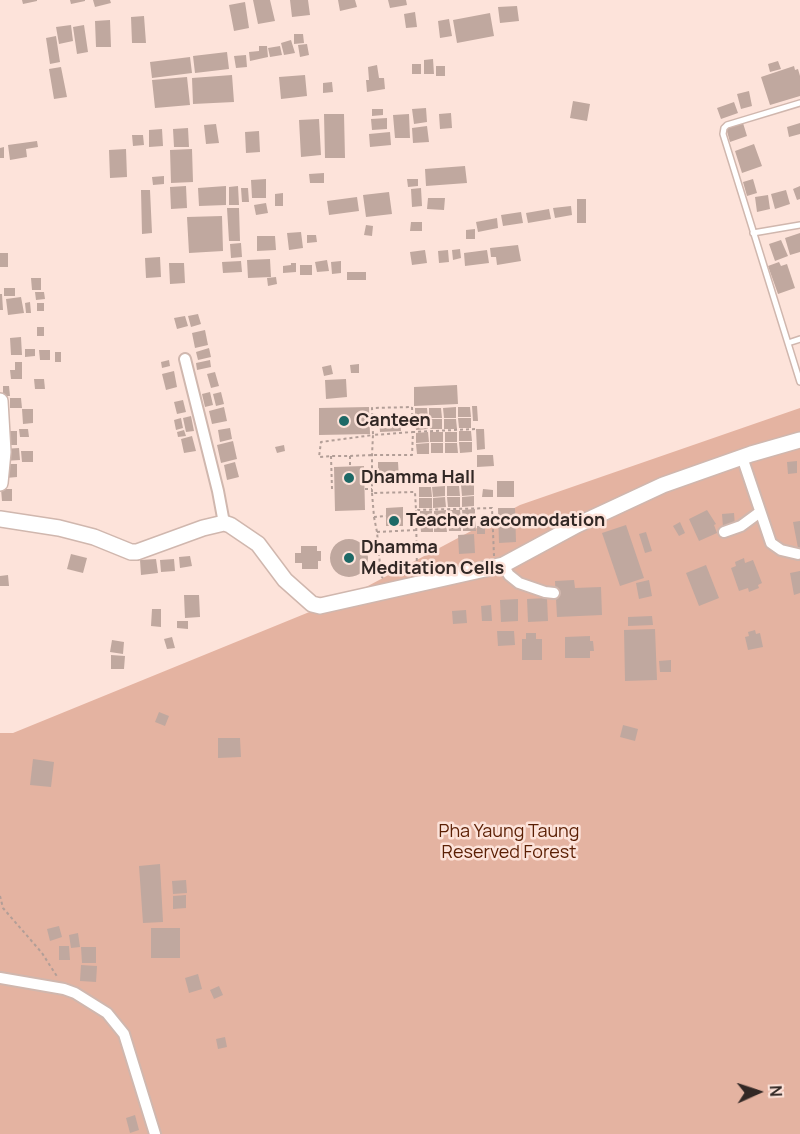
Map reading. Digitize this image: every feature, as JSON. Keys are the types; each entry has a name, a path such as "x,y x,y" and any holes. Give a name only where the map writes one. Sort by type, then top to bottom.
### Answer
{"street":[{"path":"185,359 224,524"},
{"path":"0,401 3,452 0,483"},
{"path":"0,519 59,528 94,537 131,552 137,552 202,528 230,525 258,544 285,580 312,604 320,606 499,562 663,485 742,457 800,440"},
{"path":"742,457 771,543 781,550 798,554"},
{"path":"724,532 741,526 760,512"},
{"path":"499,562 519,583 554,593"},
{"path":"0,978 64,989 75,993 107,1013 124,1034 155,1134"}],"lane":[{"path":"800,103 727,125 723,134 800,382"},
{"path":"753,233 800,225"},
{"path":"788,343 800,339"}],"path":[{"path":"388,582 381,576 378,532 374,517 372,494 372,455 373,435 372,408 412,406 413,432 412,455 372,455 319,457 321,442 373,435 413,432 476,429"},
{"path":"331,456 332,489 335,489"},
{"path":"350,456 350,466"},
{"path":"365,489 372,489"},
{"path":"372,494 415,492 417,576"},
{"path":"416,510 492,508 499,562"},
{"path":"374,517 386,516"},
{"path":"378,532 416,530"},
{"path":"0,896 3,908 42,953 64,989"}],"green space":[{"name":"Pha Yaung Taung Reserved Forest","path":"800,408 800,1134 0,1134 0,733 13,733 351,595 520,505"}],"building":[{"path":"22,0 37,0 37,1 23,4"},
{"path":"70,0 85,0 85,1 71,4"},
{"path":"93,0 110,0 111,3 95,7"},
{"path":"253,0 270,0 275,21 258,24"},
{"path":"290,0 308,0 310,15 292,17"},
{"path":"338,0 355,0 357,7 340,11"},
{"path":"388,0 406,0 407,5 390,8"},
{"path":"245,2 249,28 234,31 229,5"},
{"path":"517,6 519,21 500,23 498,7"},
{"path":"415,12 417,27 406,28 404,14"},
{"path":"490,13 494,36 457,43 453,20"},
{"path":"144,16 146,43 132,43 131,17"},
{"path":"449,19 452,36 440,38 438,21"},
{"path":"110,20 111,47 96,47 95,21"},
{"path":"71,25 73,41 59,44 56,27"},
{"path":"84,25 88,52 77,54 73,27"},
{"path":"294,34 303,34 304,43 294,44"},
{"path":"56,36 60,62 50,64 46,38"},
{"path":"291,40 295,53 284,55 281,43"},
{"path":"307,44 309,55 300,57 298,45"},
{"path":"259,46 267,46 268,57 250,61 249,52 259,51"},
{"path":"280,46 282,55 270,57 268,48"},
{"path":"227,52 229,69 195,73 193,56"},
{"path":"246,55 247,67 236,68 234,56"},
{"path":"190,57 192,73 152,78 150,62"},
{"path":"433,59 434,74 424,74 424,60"},
{"path":"778,61 781,69 770,72 768,64"},
{"path":"412,64 421,64 421,74 412,74"},
{"path":"377,65 379,78 384,78 385,89 367,92 368,67"},
{"path":"436,66 445,66 445,76 436,76"},
{"path":"794,66 795,70 798,69 800,76 800,96 770,105 761,77"},
{"path":"61,67 67,97 54,99 49,69"},
{"path":"232,75 234,102 193,104 192,78"},
{"path":"305,75 307,96 281,99 279,77"},
{"path":"187,77 190,105 155,108 152,80"},
{"path":"332,82 333,92 323,93 323,83"},
{"path":"749,91 752,106 741,109 737,94"},
{"path":"573,101 590,104 587,121 570,118"},
{"path":"734,102 738,113 721,119 717,108"},
{"path":"426,108 427,122 414,124 412,109"},
{"path":"372,109 383,109 383,115 372,116"},
{"path":"451,113 452,128 440,129 439,114"},
{"path":"324,114 344,114 345,158 325,158"},
{"path":"409,114 410,138 395,138 393,115"},
{"path":"387,118 387,129 372,130 371,119"},
{"path":"319,119 321,155 301,157 299,120"},
{"path":"743,123 747,136 730,142 726,128"},
{"path":"800,123 800,134 789,137 787,127"},
{"path":"216,124 219,143 206,144 204,125"},
{"path":"427,126 429,142 413,143 412,128"},
{"path":"188,128 189,147 174,147 173,129"},
{"path":"162,129 163,146 149,147 149,130"},
{"path":"259,131 260,152 246,153 245,132"},
{"path":"390,132 391,145 370,147 369,134"},
{"path":"132,135 143,135 144,145 133,146"},
{"path":"37,141 38,147 26,149 27,157 10,160 8,145"},
{"path":"754,144 762,166 742,173 735,151"},
{"path":"4,147 4,158 0,158 0,148"},
{"path":"126,149 127,177 110,178 109,150"},
{"path":"192,149 193,182 171,183 170,150"},
{"path":"465,166 467,183 426,186 425,169"},
{"path":"324,173 324,183 310,183 309,174"},
{"path":"164,176 164,184 153,185 152,177"},
{"path":"266,179 266,198 252,198 251,180"},
{"path":"407,179 418,179 418,186 408,187"},
{"path":"753,179 757,193 747,196 743,182"},
{"path":"186,186 187,208 171,209 170,187"},
{"path":"226,186 226,205 199,206 198,188"},
{"path":"238,186 239,205 229,205 229,187"},
{"path":"800,186 800,199 797,200 793,189"},
{"path":"241,188 248,188 249,202 242,202"},
{"path":"421,188 422,206 412,207 411,189"},
{"path":"141,190 150,190 152,233 142,234"},
{"path":"786,190 790,204 775,209 771,194"},
{"path":"389,192 392,214 366,217 363,195"},
{"path":"283,193 283,206 275,206 275,194"},
{"path":"768,195 770,209 757,212 755,197"},
{"path":"357,197 359,211 329,215 327,201"},
{"path":"428,198 445,198 444,210 427,209"},
{"path":"577,199 586,199 586,223 577,223"},
{"path":"266,203 268,213 256,215 254,205"},
{"path":"571,206 572,215 555,218 553,208"},
{"path":"227,208 239,208 240,241 229,241"},
{"path":"549,209 551,219 528,223 526,213"},
{"path":"521,212 523,223 503,226 501,215"},
{"path":"222,216 223,251 189,253 187,217"},
{"path":"497,218 498,228 478,232 476,222"},
{"path":"411,222 422,222 422,231 410,231"},
{"path":"366,225 373,226 372,236 364,235"},
{"path":"475,229 475,239 466,239 466,230"},
{"path":"301,232 303,248 289,250 287,233"},
{"path":"800,233 800,252 790,255 785,238"},
{"path":"307,235 316,235 317,242 307,243"},
{"path":"257,236 275,236 276,250 257,251"},
{"path":"781,240 788,256 775,261 769,244"},
{"path":"241,243 242,257 231,258 230,244"},
{"path":"518,245 521,261 497,265 496,257 491,257 490,248"},
{"path":"460,249 461,258 453,260 452,250"},
{"path":"425,250 427,263 412,265 410,252"},
{"path":"448,250 449,262 439,263 438,251"},
{"path":"487,250 489,263 465,266 464,253"},
{"path":"0,253 8,253 8,267 0,267"},
{"path":"160,257 161,277 146,278 145,258"},
{"path":"270,259 271,277 248,278 247,260"},
{"path":"327,260 329,271 317,272 315,262"},
{"path":"241,261 242,272 223,273 222,262"},
{"path":"341,261 341,273 332,274 331,262"},
{"path":"779,262 781,266 787,264 795,288 778,294 768,266"},
{"path":"169,263 184,263 185,283 170,284"},
{"path":"291,263 296,263 296,272 283,273 283,266 291,265"},
{"path":"300,265 312,265 312,275 300,275"},
{"path":"347,272 366,272 366,280 347,280"},
{"path":"276,277 277,284 268,286 267,278"},
{"path":"31,278 41,278 41,290 32,290"},
{"path":"4,288 15,288 15,296 4,296"},
{"path":"35,292 44,292 45,299 36,300"},
{"path":"0,294 2,294 3,310 0,310"},
{"path":"21,297 24,313 8,315 6,299"},
{"path":"30,302 31,313 26,313 25,303"},
{"path":"37,303 44,303 44,311 37,311"},
{"path":"198,314 201,324 191,327 188,316"},
{"path":"185,316 188,326 177,329 174,318"},
{"path":"37,327 44,327 44,336 37,336"},
{"path":"205,330 208,345 195,348 192,333"},
{"path":"21,337 22,355 11,355 10,338"},
{"path":"209,348 211,357 198,360 196,352"},
{"path":"25,349 35,349 35,356 25,357"},
{"path":"39,350 50,350 50,360 40,360"},
{"path":"55,352 61,352 61,362 55,362"},
{"path":"169,360 170,366 162,368 161,362"},
{"path":"210,360 211,367 197,370 196,363"},
{"path":"15,362 22,362 22,379 11,379 10,370 15,370"},
{"path":"359,364 359,373 351,373 350,365"},
{"path":"331,365 333,374 324,376 322,367"},
{"path":"174,371 177,387 166,390 162,374"},
{"path":"215,372 219,386 211,388 207,374"},
{"path":"34,379 44,379 45,389 35,389"},
{"path":"346,379 347,397 326,399 325,380"},
{"path":"457,385 458,404 414,406 414,387"},
{"path":"3,386 9,386 10,396 3,396"},
{"path":"210,392 213,405 205,407 202,394"},
{"path":"221,392 224,404 216,406 213,394"},
{"path":"10,398 21,398 22,408 10,408"},
{"path":"183,400 186,412 177,414 174,402"},
{"path":"472,406 477,406 478,421 473,421"},
{"path":"224,407 227,421 212,424 209,411"},
{"name":"Canteen","path":"369,407 370,434 319,435 319,408"},
{"path":"456,407 456,418 444,418 443,408"},
{"path":"458,407 470,407 471,417 458,417"},
{"path":"415,408 427,408 428,418 415,419"},
{"path":"429,408 441,408 442,418 429,418"},
{"path":"22,409 33,409 33,423 23,424"},
{"path":"191,416 194,431 186,432 183,418"},
{"path":"400,417 401,431 380,432 379,418"},
{"path":"181,418 183,428 176,430 174,420"},
{"path":"458,418 471,418 471,428 459,428"},
{"path":"428,419 428,429 416,430 415,420"},
{"path":"429,419 442,419 442,429 430,429"},
{"path":"444,419 456,419 457,429 444,429"},
{"path":"230,428 232,439 220,442 218,430"},
{"path":"19,429 28,429 29,437 20,437"},
{"path":"476,429 484,429 485,449 477,450"},
{"path":"184,430 186,436 178,437 177,432"},
{"path":"5,431 17,431 17,445 6,445"},
{"path":"459,431 471,431 472,441 459,441"},
{"path":"428,432 429,442 416,443 416,433"},
{"path":"430,432 443,432 443,442 430,442"},
{"path":"445,432 457,432 457,442 445,442"},
{"path":"192,436 196,451 184,453 181,439"},
{"path":"233,441 237,459 221,463 217,445"},
{"path":"459,442 472,442 472,452 460,453"},
{"path":"429,443 429,454 417,454 416,444"},
{"path":"431,443 443,443 443,453 431,453"},
{"path":"445,443 457,443 458,453 445,453"},
{"path":"284,445 285,451 277,453 275,447"},
{"path":"19,448 20,460 4,461 3,449"},
{"path":"21,451 33,451 33,462 22,462"},
{"path":"477,455 493,455 494,466 477,467"},
{"path":"797,461 797,473 788,474 787,462"},
{"path":"235,462 239,477 227,480 224,465"},
{"path":"378,462 398,462 399,479 378,480"},
{"path":"6,464 17,464 17,477 6,478"},
{"name":"Dhamma Hall","path":"364,466 365,510 335,511 334,467"},
{"path":"497,481 514,481 514,497 497,497"},
{"path":"461,485 474,485 474,495 462,496"},
{"path":"445,486 445,496 433,497 432,487"},
{"path":"447,486 459,486 460,496 447,496"},
{"path":"419,487 431,487 432,497 419,497"},
{"path":"1,489 12,489 12,501 2,501"},
{"path":"483,489 493,490 493,497 482,497"},
{"path":"474,496 474,506 462,507 462,497"},
{"path":"445,497 446,507 433,508 433,498"},
{"path":"447,497 460,497 460,507 448,507"},
{"path":"419,498 432,498 432,508 419,508"},
{"name":"Teacher accomodation","path":"403,507 403,526 386,526 386,508"},
{"path":"498,508 515,508 516,542 499,543"},
{"path":"475,509 475,519 463,520 462,510"},
{"path":"446,510 446,521 434,521 434,511"},
{"path":"448,510 460,510 461,520 448,520"},
{"path":"707,510 716,524 714,525 717,533 699,541 689,519"},
{"path":"420,511 432,511 432,521 420,521"},
{"path":"734,513 735,526 723,527 722,514"},
{"path":"475,520 476,531 463,531 463,521"},
{"path":"448,521 461,521 461,531 449,531"},
{"path":"800,521 800,548 798,548 793,522"},
{"path":"420,522 433,522 433,532 421,532"},
{"path":"434,522 446,522 447,532 434,532"},
{"path":"680,522 685,533 679,536 673,526"},
{"path":"626,525 644,578 620,586 602,533"},
{"path":"477,526 485,526 485,534 477,534"},
{"path":"646,532 652,551 645,553 639,534"},
{"path":"474,534 475,553 459,554 458,535"},
{"name":"Dhamma Meditation Cells","path":"349,539 363,544 368,558 363,572 349,577 335,572 330,558 335,544"},
{"path":"301,546 317,546 317,551 321,551 318,569 302,569 302,563 295,563 295,553 301,553"},
{"path":"71,554 87,558 83,573 67,569"},
{"path":"190,556 192,566 180,568 179,557"},
{"path":"744,558 745,563 753,560 762,583 758,585 759,588 749,592 748,588 739,591 731,568 736,566 735,562"},
{"path":"156,559 158,573 141,575 140,560"},
{"path":"174,559 175,571 161,572 160,560"},
{"path":"706,565 719,598 699,606 686,573"},
{"path":"800,571 800,593 794,595 790,573"},
{"path":"8,575 9,586 0,586 0,576"},
{"path":"574,580 575,588 601,587 602,615 557,617 555,581"},
{"path":"649,580 652,596 639,599 636,583"},
{"path":"184,595 199,595 200,617 185,618"},
{"path":"547,598 548,621 528,622 527,599"},
{"path":"518,599 518,621 501,622 500,600"},
{"path":"491,605 492,621 482,621 481,606"},
{"path":"152,609 161,609 161,627 151,626"},
{"path":"466,610 467,623 453,624 452,611"},
{"path":"652,616 653,625 628,626 628,617"},
{"path":"177,621 188,621 188,629 177,628"},
{"path":"655,629 657,680 625,681 624,630"},
{"path":"755,630 756,634 760,633 763,647 748,650 745,637 749,636 748,632"},
{"path":"497,631 514,631 515,645 498,646"},
{"path":"526,633 536,633 536,639 542,639 542,660 522,660 522,639 526,639"},
{"path":"590,636 594,651 590,651 590,658 565,658 565,637"},
{"path":"172,637 175,648 167,649 164,639"},
{"path":"112,640 124,642 123,654 110,652"},
{"path":"111,655 125,656 124,669 111,669"},
{"path":"671,660 671,672 660,672 659,661"},
{"path":"159,712 169,716 165,726 155,722"},
{"path":"623,725 638,729 635,741 620,737"},
{"path":"218,738 240,738 241,757 218,758"},
{"path":"33,759 54,762 51,787 30,785"},
{"path":"160,864 163,922 143,923 139,866"},
{"path":"186,880 187,893 173,894 172,881"},
{"path":"186,895 186,908 173,909 173,896"},
{"path":"59,926 62,937 50,941 47,929"},
{"path":"151,928 180,928 180,958 151,958"},
{"path":"78,933 80,947 71,948 69,935"},
{"path":"59,946 69,946 70,960 59,960"},
{"path":"81,947 96,947 96,963 82,963"},
{"path":"81,965 97,966 96,982 80,981"},
{"path":"198,974 202,989 189,993 185,978"},
{"path":"219,986 223,995 214,999 210,990"},
{"path":"225,1037 227,1047 218,1049 216,1039"},
{"path":"135,1115 139,1130 130,1133 126,1118"}],"place":[{"name":"Canteen","path":"344,421"},
{"name":"Dhamma Hall","path":"349,478"},
{"name":"Teacher accomodation","path":"394,521"},
{"name":"Dhamma Meditation Cells","path":"349,558"}]}
